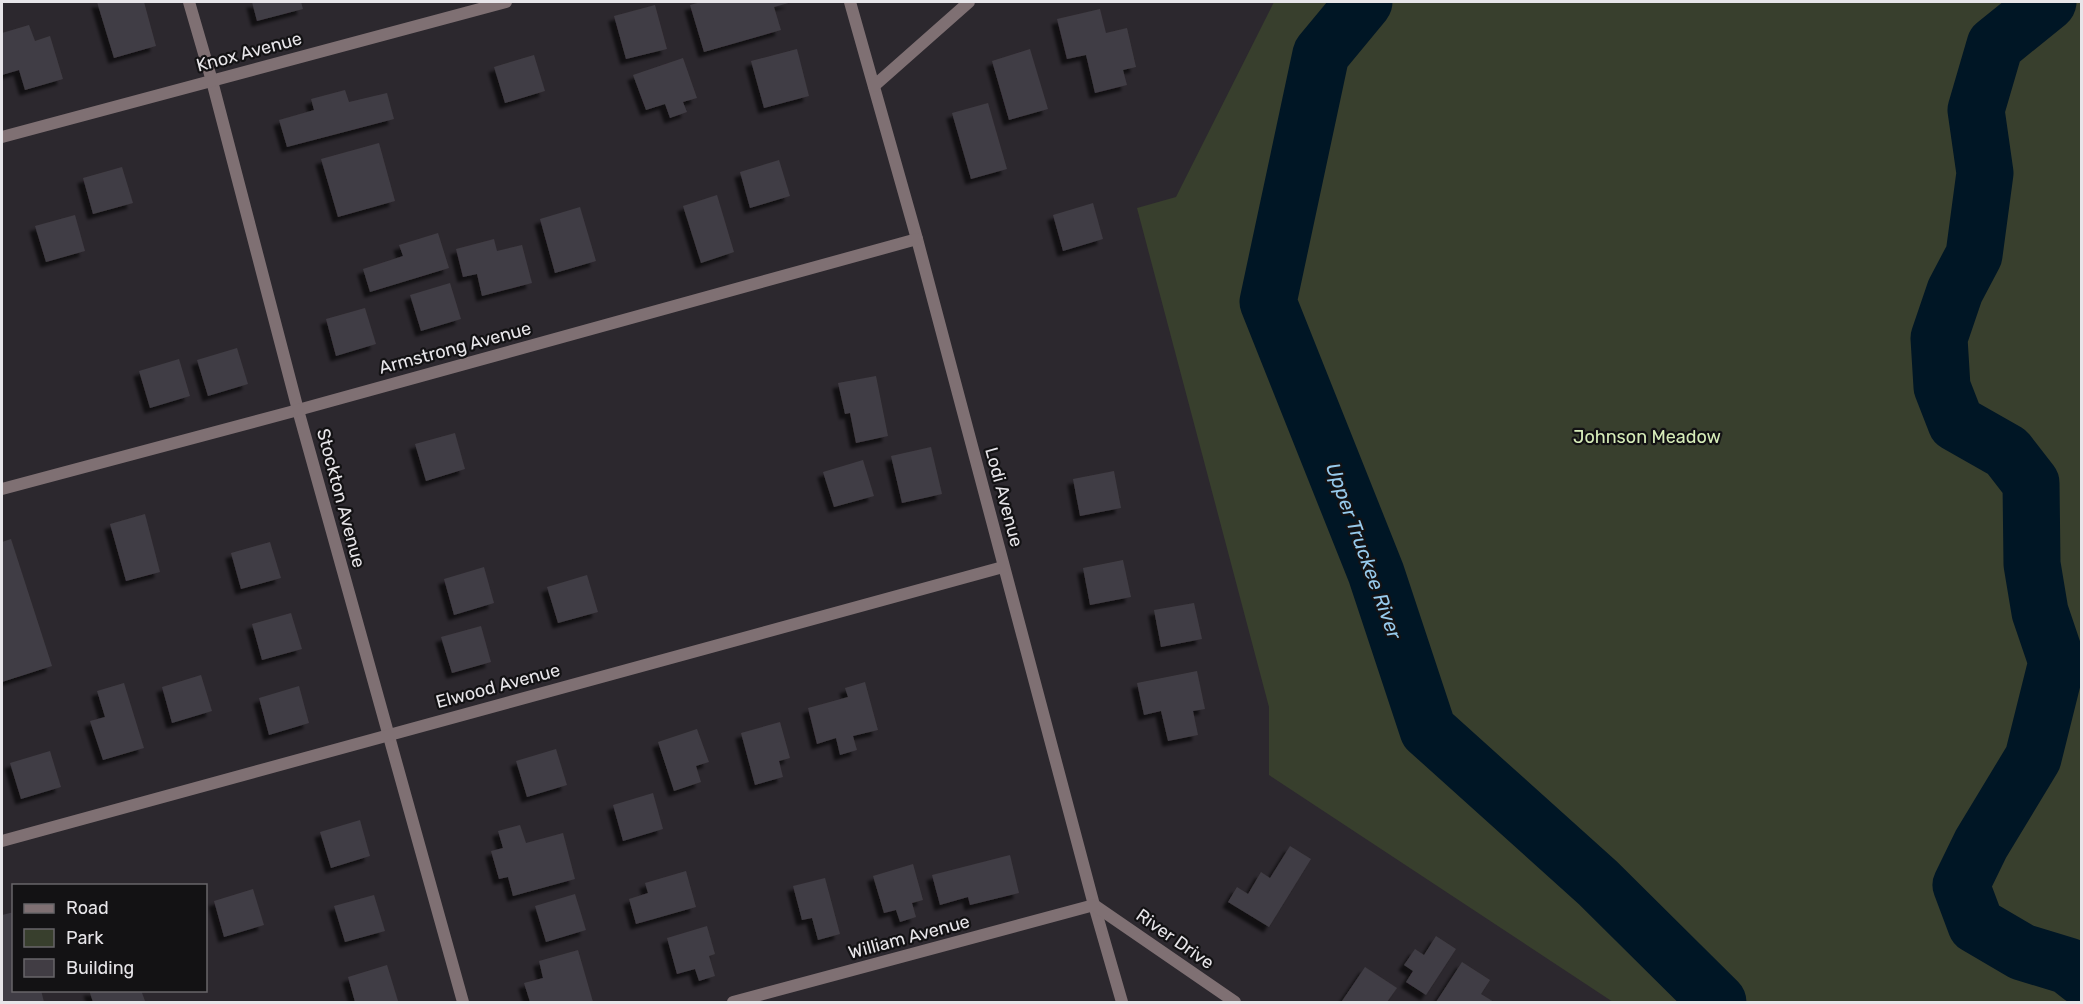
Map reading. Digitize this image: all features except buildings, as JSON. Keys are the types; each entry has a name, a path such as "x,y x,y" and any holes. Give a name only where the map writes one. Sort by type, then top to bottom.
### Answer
{"street":[{"name":"Stockton Avenue","path":"189,2 212,81 298,410 463,1002"},
{"name":"Knox Avenue","path":"2,137 506,2"},
{"name":"Lodi Avenue","path":"850,2 917,239 1003,567 1122,1002"},
{"path":"874,86 969,2"},
{"name":"Armstrong Avenue","path":"2,489 298,410 917,239"},
{"name":"Elwood Avenue","path":"2,841 1003,567"},
{"name":"William Avenue","path":"733,1002 1094,905"},
{"name":"River Drive","path":"1094,905 1235,1002"}],"green space":[{"name":"Johnson Meadow","path":"1274,2 2081,2 2081,1002 1613,1002 1269,775 1269,707 1137,208 1176,197"}],"waterway":[{"name":"Upper Truckee River","path":"1364,2 1321,54 1268,302 1376,573 1428,730 1598,883 1718,1002"},
{"name":"Upper Truckee River","path":"2048,2 1995,45 1976,110 1985,173 1974,255 1955,291 1939,338 1942,387 1956,423 2007,452 2031,483 2032,564 2040,612 2057,662 2033,758 1981,844 1961,885 1976,925 2022,952 2068,966 2082,977"}]}
